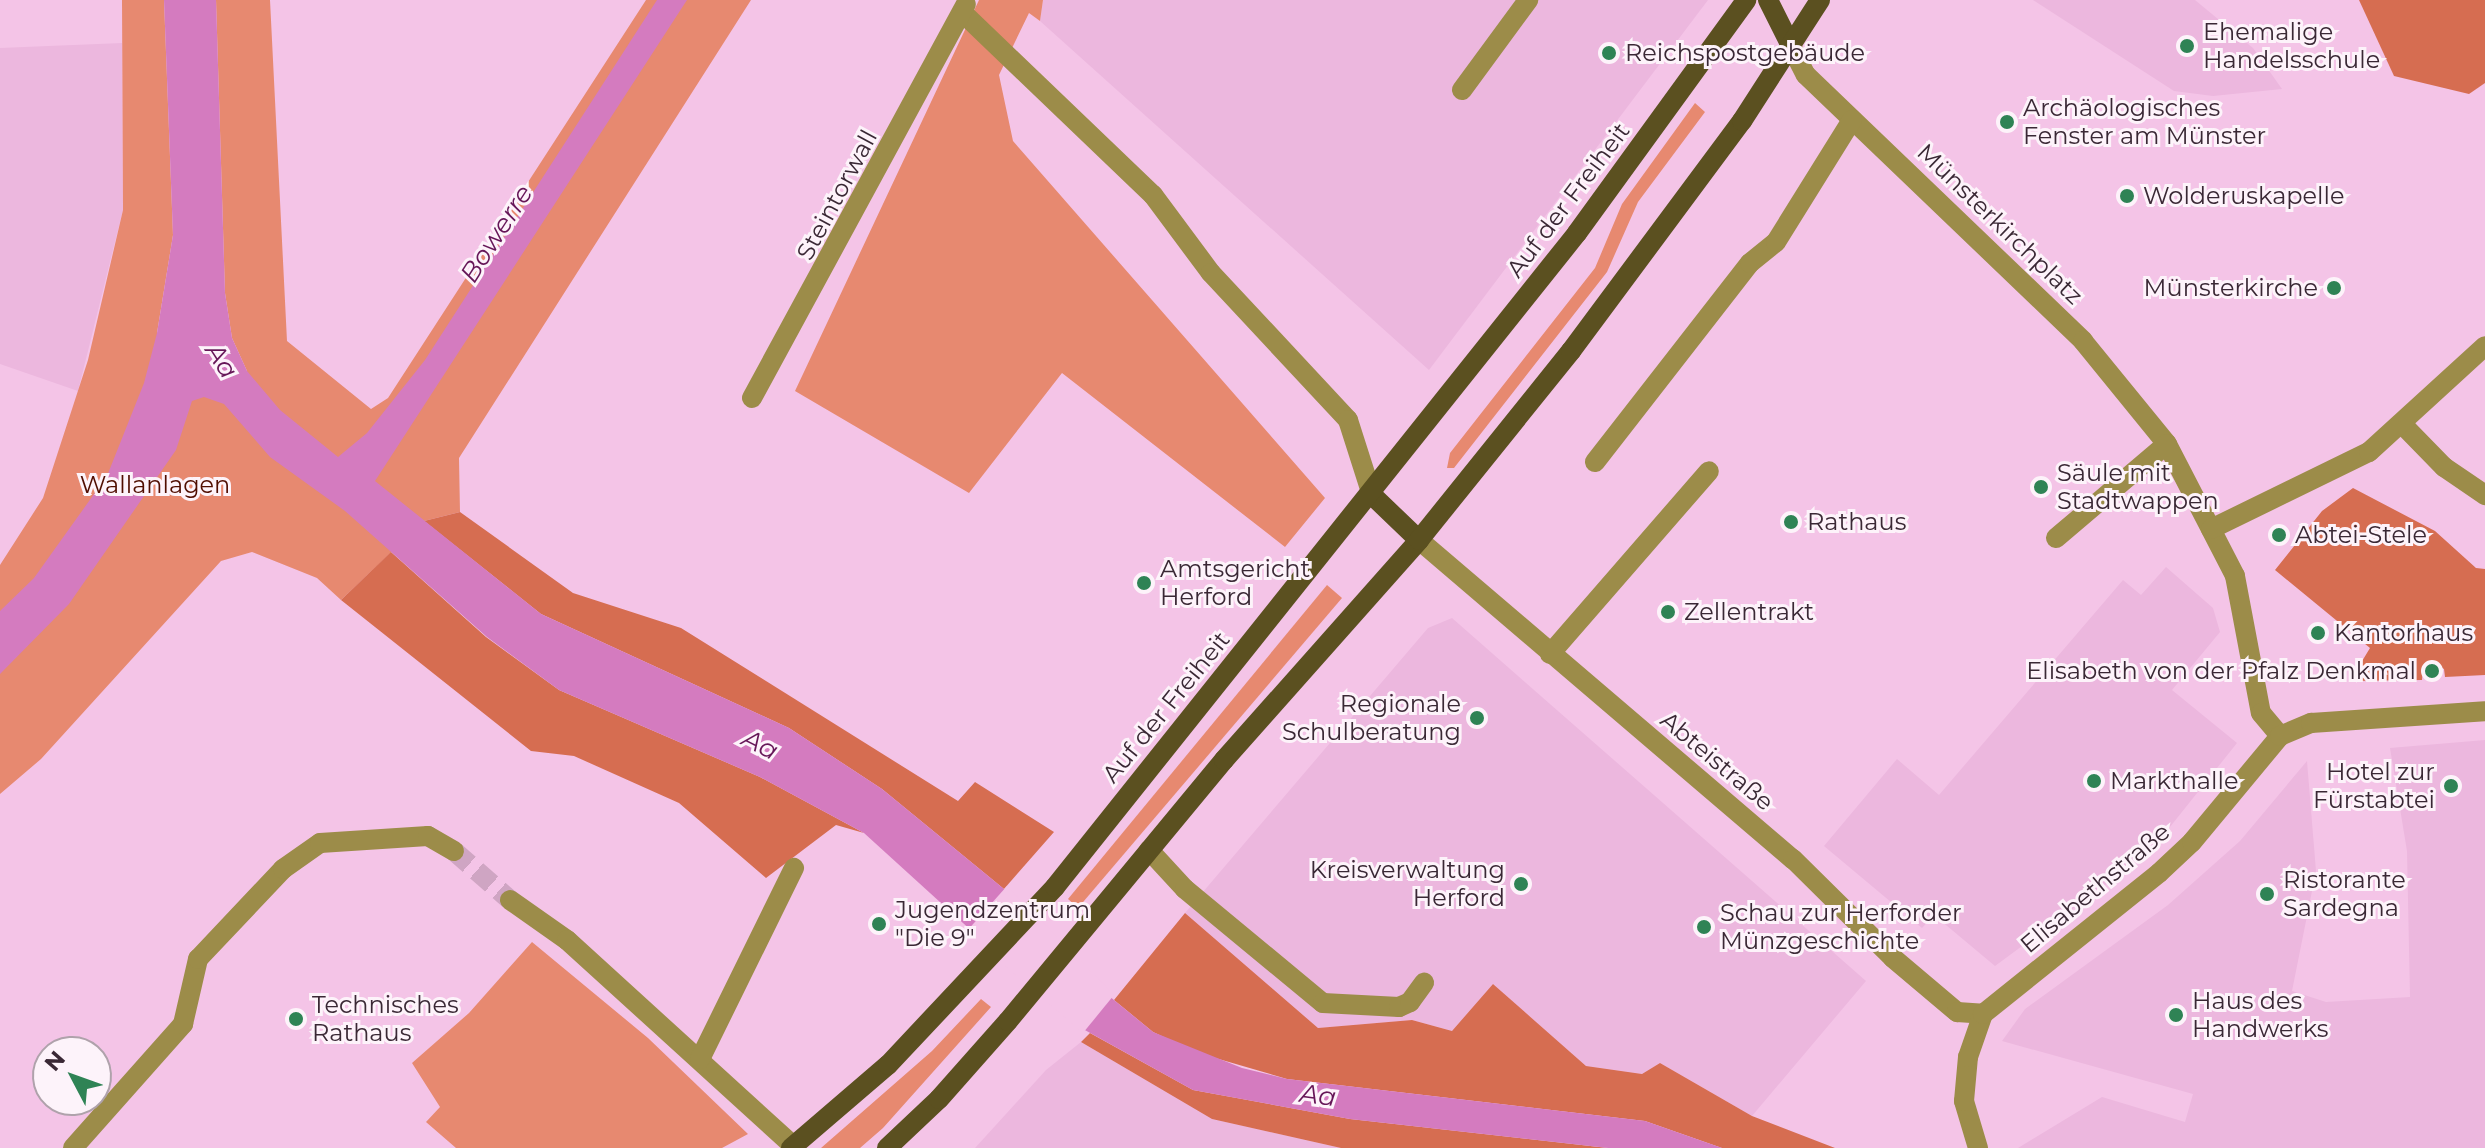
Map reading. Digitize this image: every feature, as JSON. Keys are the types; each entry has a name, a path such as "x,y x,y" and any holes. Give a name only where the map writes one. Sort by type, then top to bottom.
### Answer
{"main road":[{"name":"Auf der Freiheit","path":"792,1147 888,1065 1055,887 1372,495 1577,233 1746,0"},
{"path":"1768,0 1792,48"},
{"path":"887,1148 939,1099 1149,850 1419,540 1571,351 1792,48 1820,0"},
{"path":"1372,495 1419,540"}],"street":[{"path":"1462,90 1528,0"},
{"path":"965,7 1153,195 1211,273 1348,420 1372,495"},
{"name":"Steintorwall","path":"752,398 965,7"},
{"name":"Münsterkirchplatz","path":"1792,48 1806,75 2083,341 2167,444 2235,576 2261,713 2280,736"},
{"path":"1595,462 1750,263 1776,242 1852,120"},
{"path":"2211,529 2369,452 2403,425 2485,346"},
{"path":"2403,425 2444,467 2485,495"},
{"path":"2056,538 2167,444"},
{"path":"1550,654 1709,471"},
{"name":"Abteistraße","path":"1419,540 1793,859 1957,1012 1983,1014"},
{"path":"2280,736 2311,723 2485,711"},
{"name":"Elisabethstraße","path":"1983,1014 2159,873 2192,842 2280,736"},
{"path":"73,1148 183,1024 198,959 283,869 320,843 428,836 454,851"},
{"path":"1149,850 1185,889 1323,1003 1399,1007 1410,1002 1424,983"},
{"path":"700,1059 794,868"},
{"name":"Auf der Freiheit","path":"510,900 567,940 700,1059 792,1147"},
{"path":"1978,1148 1964,1101 1968,1057 1983,1014"}],"shaded area":[{"path":"1043,0 1708,0 1429,370 1040,21"},
{"name":"Ehemalige Handelsschule","path":"2033,0 2195,0 2253,48 2282,89 2213,96 2174,91"},
{"path":"2359,0 2485,0 2485,83 2469,94 2394,76"},
{"path":"122,43 123,210 78,391 0,364 0,48"},
{"path":"2353,488 2435,531 2476,568 2485,569 2485,675 2445,677 2444,669 2434,663 2423,668 2422,680 2350,681 2370,648 2275,570 2322,511"},
{"path":"460,512 573,593 681,628 958,801 975,782 1054,832 1004,889 882,789 789,728 541,614 424,521"},
{"path":"391,552 486,637 559,690 760,777 864,833 836,825 766,878 679,803 574,756 531,751 341,600"},
{"name":"Markthalle","path":"2166,567 2213,608 2220,632 2172,690 2237,743 2150,852 1995,966 1934,915 1922,928 1824,846 1897,759 1939,795 2123,580 2141,595"},
{"path":"1452,618 1866,981 1752,1116 1660,1063 1642,1074 1586,1066 1493,984 1452,1031 1412,1020 1318,1028 1185,913 1428,628"},
{"path":"2485,740 2485,1148 2018,1148 2102,1097 2185,1122 2193,1094 2002,1041 2025,1009 2168,905 2240,841 2307,761 2316,871 2292,991 2326,1002 2410,997 2407,851 2390,748"},
{"path":"1185,913 1318,1028 1412,1020 1452,1031 1493,984 1586,1066 1642,1074 1660,1063 1752,1116 1835,1148 1722,1148 1645,1121 1287,1079 1198,1053 1153,1032 1114,1000"},
{"path":"1090,1033 1193,1090 1350,1119 1608,1148 1341,1148 1212,1119 1081,1042"},
{"path":"1081,1042 1212,1119 1341,1148 975,1148 1046,1070"}],"green space":[{"name":"Wallanlagen","path":"122,0 164,0 173,235 157,333 247,371 232,338 225,293 216,0 270,0 287,341 371,409 388,398 646,0 751,0 459,458 460,512 424,521 341,600 317,578 252,552 221,561 41,759 0,794 0,565 43,498 88,360 123,210"},
{"path":"979,0 1043,0 1040,21 1029,13 999,75 1013,141 1325,498 1285,547 1062,373 969,493 795,391"},
{"path":"1695,103 1705,112 1638,202 1607,272 1454,468 1447,468 1450,453 1595,268 1622,204"},
{"path":"1327,585 1342,598 1078,908 1068,899"},
{"path":"532,942 648,1038 748,1134 722,1148 456,1148 426,1122 440,1107 412,1063 469,1013"},
{"path":"981,999 991,1007 883,1128 860,1148 821,1148 932,1051"}],"water":[{"name":"Aa","path":"164,0 216,0 225,293 232,338 247,371 280,410 338,457 367,433 425,360 657,0 687,0 375,481 541,614 789,728 882,789 1004,889 1092,982 1153,1032 1242,1068 1287,1079 1645,1121 1722,1148 1608,1148 1350,1119 1193,1090 1074,1024 864,833 760,777 559,690 487,637 345,511 270,457 224,404 204,397 192,401 176,450 69,604 0,674 0,611 34,578 107,476 144,383 157,333 173,235"}],"pier":[{"path":"1007,886 1114,995 1083,1033 966,932"}],"tunnel":[{"path":"454,851 510,900"}],"place":[{"name":"Ehemalige Handelsschule","path":"2187,46"},
{"name":"Reichspostgebäude","path":"1609,53"},
{"name":"Archäologisches Fenster am Münster","path":"2007,122"},
{"name":"Wolderuskapelle","path":"2127,196"},
{"name":"Münsterkirche","path":"2334,288"},
{"name":"Säule mit Stadtwappen","path":"2041,487"},
{"name":"Rathaus","path":"1791,522"},
{"name":"Abtei-Stele","path":"2279,535"},
{"name":"Amtsgericht Herford","path":"1144,583"},
{"name":"Zellentrakt","path":"1668,612"},
{"name":"Kantorhaus","path":"2318,633"},
{"name":"Elisabeth von der Pfalz Denkmal","path":"2432,671"},
{"name":"Regionale Schulberatung","path":"1477,718"},
{"name":"Markthalle","path":"2094,781"},
{"name":"Hotel zur Fürstabtei","path":"2451,786"},
{"name":"Kreisverwaltung Herford","path":"1521,884"},
{"name":"Ristorante Sardegna","path":"2267,894"},
{"name":"Jugendzentrum \"Die 9\"","path":"879,924"},
{"name":"Schau zur Herforder Münzgeschichte","path":"1704,927"},
{"name":"Haus des Handwerks","path":"2176,1015"},
{"name":"Technisches Rathaus","path":"296,1019"}],"water label":[{"name":"Bowerre","path":"497,234"}]}
